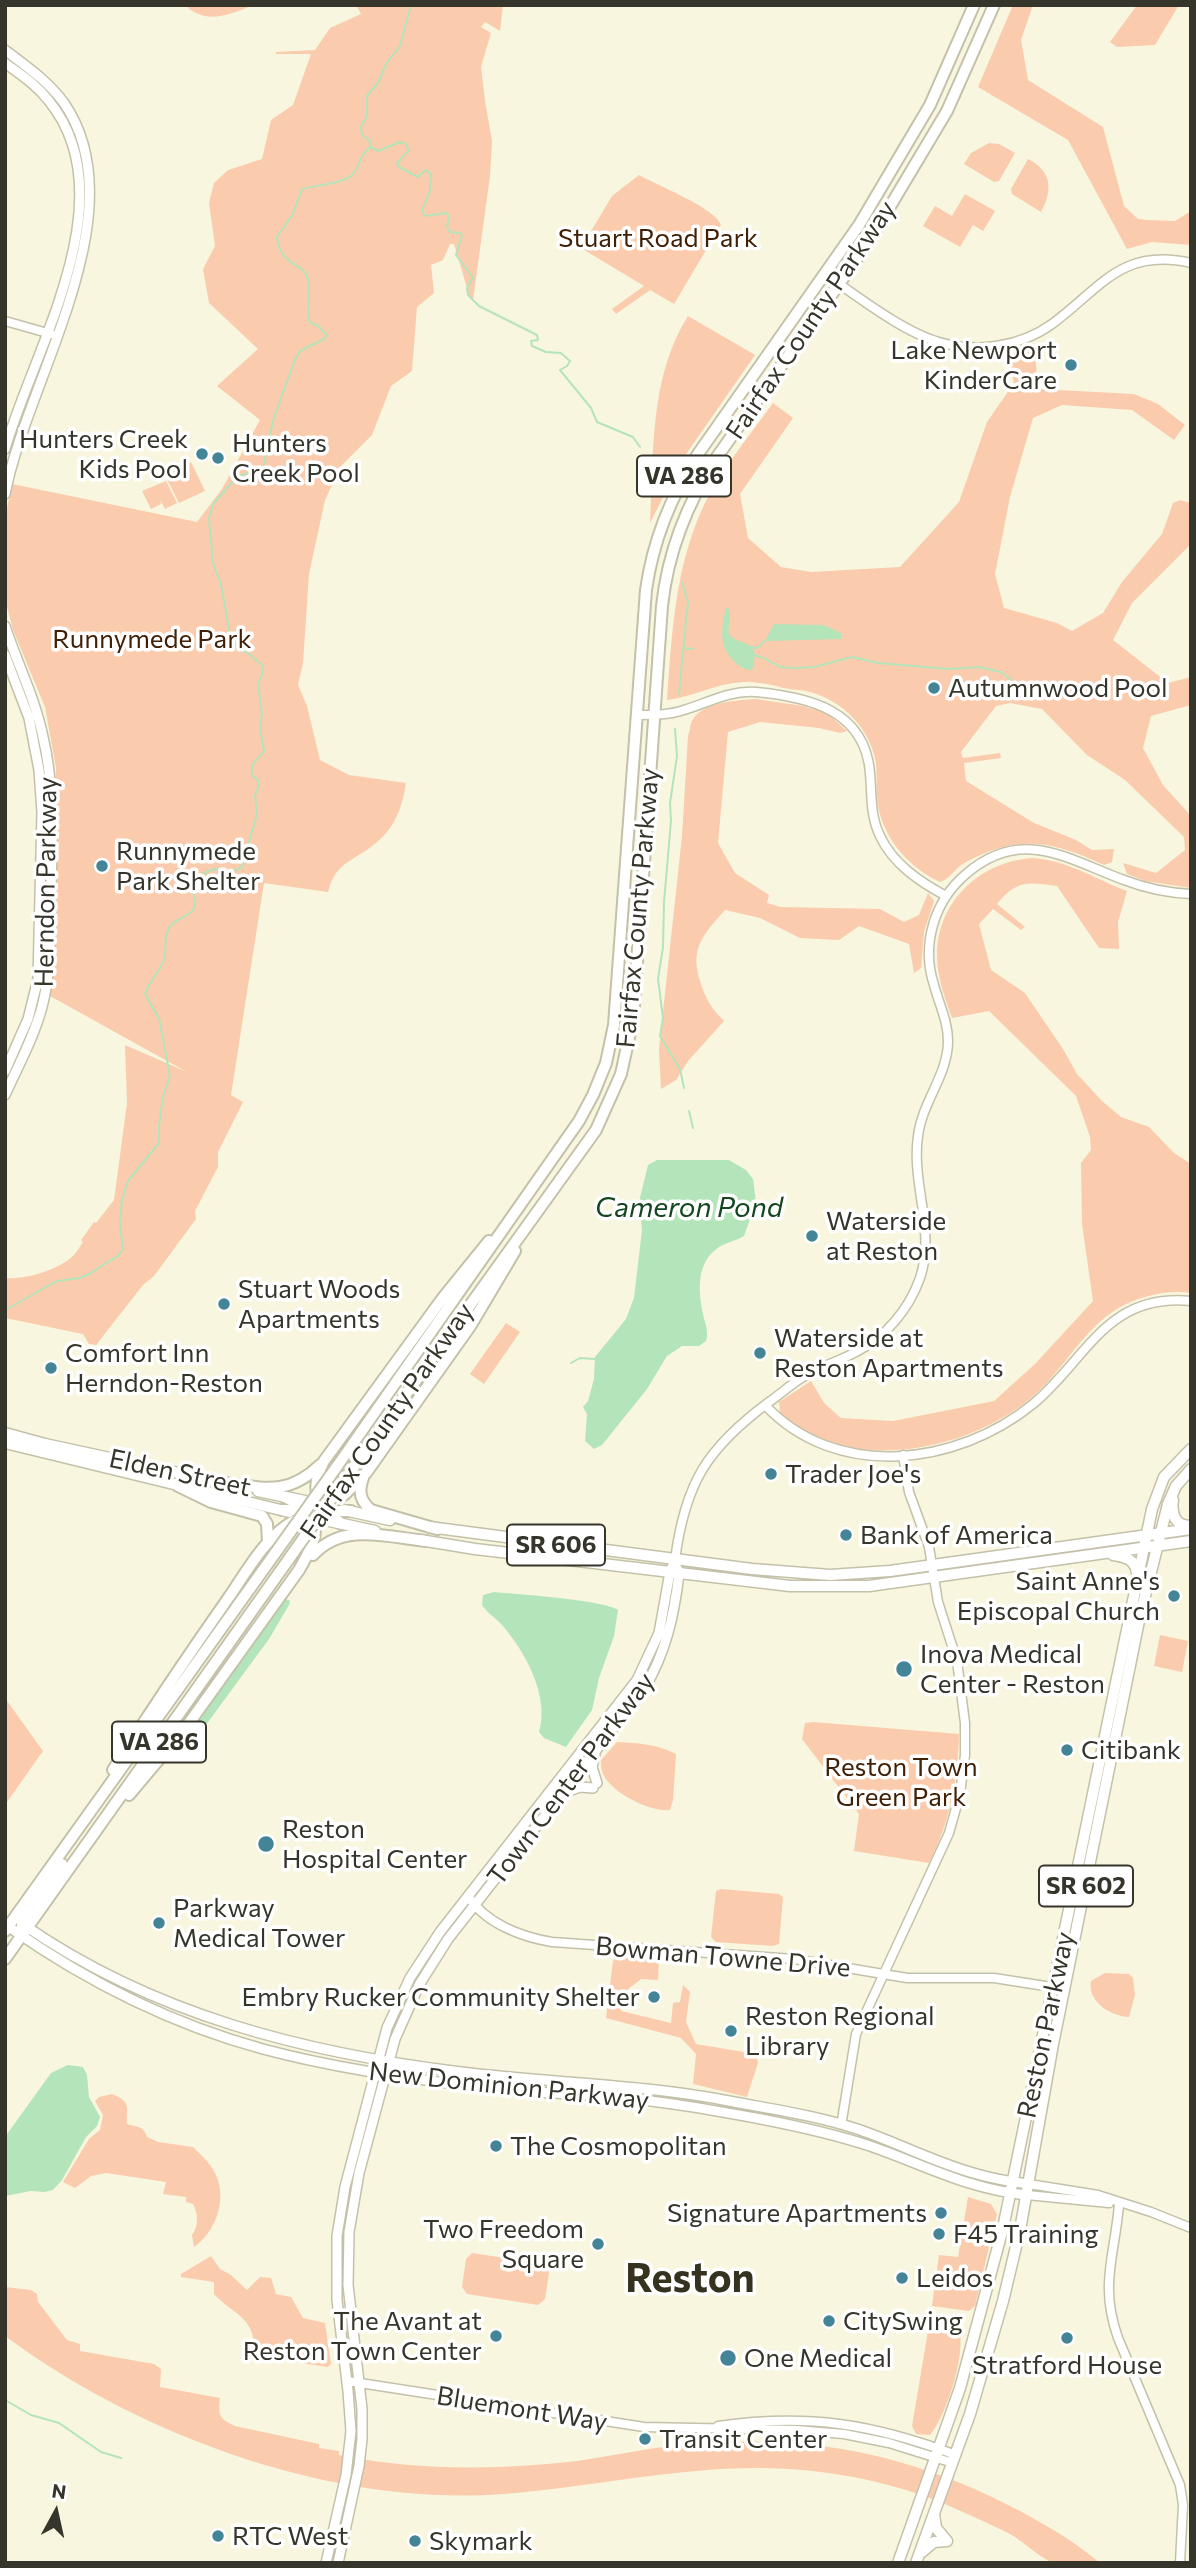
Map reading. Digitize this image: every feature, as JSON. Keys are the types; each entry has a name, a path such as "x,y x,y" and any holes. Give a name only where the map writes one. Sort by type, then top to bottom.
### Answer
{"highway":[{"name":"Fairfax County Parkway","path":"5,1959 17,1927 66,1846 557,1153 593,1095 606,1063 612,1037 648,574 663,519 698,454 859,225 921,120 951,60 974,5"},
{"name":"Fairfax County Parkway","path":"17,1927 78,1856 505,1255 555,1190 605,1114 621,1074 634,1007 664,589 683,517 717,457 870,240 942,119 994,5"},
{"path":"224,1483 283,1488 301,1481 324,1461 442,1299 557,1153"},
{"path":"66,1846 152,1709 268,1542 286,1525 345,1494 366,1473 471,1325 555,1190"},
{"path":"324,1461 315,1487 324,1507 342,1524"},
{"path":"366,1473 360,1490 368,1507 377,1513 438,1529"},
{"path":"178,1486 211,1502 262,1516 269,1529 268,1542"},
{"path":"285,1497 308,1514 316,1529 316,1537 299,1570"},
{"path":"324,1507 353,1512"},
{"path":"282,1510 308,1514"},
{"path":"78,1856 187,1726 299,1570 319,1548 341,1535 366,1534 426,1541"},
{"path":"17,1927 96,1814 98,1803"}],"main road":[{"path":"5,50 44,80 64,104 75,122 88,160 91,180 90,211 75,281 5,449"},
{"path":"5,63 51,102 68,130 80,169 81,201 70,262 52,335 5,494"},
{"name":"Herndon Parkway","path":"5,626 30,688 44,737 52,820 50,946 46,988 36,1026 5,1095"},
{"name":"Herndon Parkway","path":"5,655 29,718 39,770 42,812 38,979 28,1019 5,1071"},
{"name":"Elden Street","path":"5,1433 324,1507"},
{"name":"Elden Street","path":"5,1443 282,1510"},
{"name":"Reston Parkway","path":"917,2559 984,2373 1028,2190 1059,1989 1155,1498 1170,1469 1191,1449"},
{"name":"Reston Parkway","path":"898,2563 938,2453 981,2317 1059,1989 1157,1546 1168,1504 1175,1489 1191,1469"},
{"path":"1175,1489 1172,1504 1174,1517 1179,1524 1191,1528"},
{"path":"1123,1538 1140,1527 1155,1498"},
{"name":"SR 606","path":"353,1512 438,1529 805,1574 866,1573 1191,1528"},
{"name":"SR 606","path":"308,1514 342,1524 426,1541 790,1586 869,1586 1191,1541"},
{"path":"1102,1553 1129,1558 1136,1569 1137,1582"},
{"name":"Town Center Parkway","path":"327,2563 349,2452 351,2421 337,2300 337,2236 345,2187 380,2072 389,2061 402,2020 419,1985 448,1939 644,1689 657,1666 671,1624 675,1560"},
{"name":"Town Center Parkway","path":"338,2563 361,2453 362,2417 348,2284 349,2232 380,2072 378,2059 387,2028 410,1978 427,1950 637,1680 659,1633 674,1573"},
{"path":"560,1797 580,1787 595,1786 592,1767 597,1750"},
{"name":"New Dominion Parkway","path":"17,1927 108,1976 189,2011 266,2037 311,2048 460,2072 656,2090 767,2108 841,2124 901,2144 954,2166 1012,2182 1028,2190"},
{"name":"New Dominion Parkway","path":"17,1927 98,1983 187,2024 264,2049 328,2064 485,2087 615,2097 762,2119 839,2136 904,2158 966,2184 1010,2194 1028,2190"},
{"path":"917,2559 930,2544 947,2541 936,2528 935,2511"}],"street":[{"path":"825,274 927,338 950,345 983,347 1012,343 1043,330 1096,285 1130,265 1158,260 1191,263"},
{"path":"5,321 52,335"},
{"path":"636,715 654,716 685,710 723,696 744,692 798,698 829,709 848,723 865,750 870,771 873,814 884,844 909,872 946,896"},
{"path":"675,1560 683,1511 691,1490 705,1464 724,1441 804,1376 858,1351 881,1336 904,1310 920,1278 926,1237 916,1161 918,1133 924,1108 942,1071 948,1047 945,1018 930,974 929,946 934,920 946,896 966,874 986,860 1031,850 1065,855 1147,888 1191,894"},
{"path":"765,1405 795,1432 820,1445 867,1457 903,1455 956,1445 1004,1424 1046,1392 1100,1331 1132,1309 1168,1300 1191,1301"},
{"path":"842,2120 856,2034 949,1833 963,1775 965,1735 956,1653 938,1602 925,1535 909,1492 903,1455"},
{"name":"Bowman Towne Drive","path":"465,1899 506,1927 540,1940 794,1959 922,1980 994,1978 1059,1989"},
{"path":"1028,2190 1082,2192 1151,2212 1191,2228"},
{"path":"1119,2204 1109,2273 1111,2310 1118,2339 1180,2485 1183,2505 1180,2563"},
{"name":"Bluemont Way","path":"347,2381 616,2424 669,2429 796,2430 844,2434 938,2453 954,2459"}],"green space":[{"path":"185,5 254,5 210,17"},
{"name":"Runnymede Park","path":"356,5 503,5 500,31 485,22 481,27 491,33 481,67 492,141 490,176 473,300 470,298 454,244 450,244 443,260 431,265 434,293 417,307 412,371 391,386 372,435 341,466 325,500 309,574 303,663 298,685 307,706 320,760 349,775 406,783 397,816 384,836 341,867 328,892 264,883 231,1095 243,1102 218,1152 218,1167 195,1211 196,1219 154,1276 143,1285 96,1345 89,1344 83,1334 5,1318 5,1278 41,1273 67,1261 77,1251 83,1242 81,1240 94,1222 96,1223 114,1200 127,1103 125,1045 187,1072 50,996 53,970 56,768 45,707 13,630 5,599 5,518 12,484 197,522 222,489 260,420 217,386 258,349 209,303 203,269 215,246 209,203 214,183 228,170 262,159 271,120 293,105 311,54 276,52 315,50 330,28 361,14"},
{"path":"1013,5 1033,5 1021,40 1028,80 1103,127 1124,206 1138,219 1175,221 1191,211 1191,245 1152,242 1127,249 1068,140 978,87"},
{"path":"1137,5 1179,5 1155,45 1117,47 1110,42"},
{"path":"989,143 999,144 1015,153 999,181 994,182 964,164 971,153"},
{"path":"1028,159 1042,169 1048,182 1047,196 1041,212 1012,194 1011,189"},
{"name":"Stuart Road Park","path":"639,175 697,204 717,218 721,225 674,304 650,290 616,314 612,309 644,286 581,248 612,196"},
{"path":"965,194 995,211 983,231 973,225 960,247 923,226 935,206 952,216"},
{"name":"Stuart Road Park","path":"688,316 755,355 682,460 650,523 653,443 660,390 675,340"},
{"path":"1034,343 1038,389 1134,394 1158,404 1185,425 1174,440 1132,410 1062,405 1033,418 1010,497 995,574 1004,608 1057,623 1072,631 1103,613 1122,582 1162,534 1173,503 1180,500 1191,503 1191,544 1132,603 1113,640 1168,683 1191,677 1191,705 1151,716 1143,748 1163,785 1191,816 1191,888 1145,881 1127,874 1123,863 1156,873 1185,850 1184,837 1125,780 1087,755 1042,709 1010,703 996,706 961,752 963,758 1000,753 1001,758 964,763 966,781 1034,823 1076,840 1092,850 1114,849 1112,862 1104,865 1068,850 1019,844 985,853 966,862 940,882 917,868 889,836 879,810 876,764 870,743 857,722 829,699 806,691 749,682 724,685 667,700 681,574 696,525 721,475 773,403 793,418 740,494 748,538 781,567 811,572 900,567 959,502 987,422 1014,383 1007,352"},
{"path":"191,462 205,491 179,503 165,475"},
{"path":"166,481 177,503 165,509 160,500 161,504 151,509 142,491"},
{"path":"756,699 803,706 827,713 847,731 840,733 760,722 728,732 718,843 735,873 769,895 767,903 781,907 880,909 904,922 919,915 928,893 934,901 924,932 921,968 914,973 909,944 859,926 839,940 800,938 760,918 725,910 704,936 696,961 705,995 724,1021 688,1061 676,1080 661,1089 659,1049 691,723 698,713 713,705"},
{"path":"1032,858 1069,866 1127,891 1118,922 1119,949 1099,948 1057,886 1023,884 1011,890 997,904 1025,927 1021,930 993,909 979,924 991,970 1025,993 1077,1074 1121,1117 1149,1127 1174,1153 1191,1164 1191,1293 1170,1292 1154,1295 1128,1303 1111,1313 1096,1325 1031,1398 1004,1417 974,1432 940,1443 906,1449 871,1450 838,1444 807,1432 780,1412 779,1402 811,1381 824,1403 841,1418 893,1421 994,1401 1035,1364 1093,1301 1082,1224 1081,1163 1091,1150 1090,1137 1076,1096 989,1011 952,1018 938,972 939,936 953,902 979,876 995,867"},
{"path":"506,1323 520,1332 484,1384 470,1374"},
{"path":"1160,1635 1188,1641 1182,1672 1154,1666"},
{"path":"5,1698 43,1751 5,1805"},
{"name":"Reston Town Green Park","path":"805,1723 959,1734 952,1800 929,1863 854,1851 859,1814 802,1739"},
{"path":"617,1742 654,1746 676,1754 670,1810 641,1804 621,1793 606,1779 601,1760"},
{"path":"721,1889 779,1894 783,1897 779,1944 773,1946 716,1942 711,1937 716,1891"},
{"path":"619,1955 659,1957 658,1980 641,1979 622,1994 621,2011 671,2023 673,2003 680,2002 683,1985 690,1992 686,2022 696,2044 756,2054 758,2063 747,2097 693,2084 696,2054 681,2038 606,2018 613,1961"},
{"path":"1105,1973 1129,1974 1133,1978 1135,1995 1129,2017 1114,2014 1096,2001 1091,1981"},
{"path":"112,2094 125,2103 127,2124 142,2129 147,2137 158,2142 193,2147 215,2173 220,2193 218,2214 208,2233 194,2247 192,2235 197,2220 195,2208 193,2204 186,2202 186,2197 163,2194 166,2182 106,2173 91,2176 75,2188 63,2182 89,2139 100,2130 103,2115 95,2101 99,2097"},
{"path":"968,2197 991,2204 997,2214 975,2306 969,2311 932,2306 939,2255 958,2257"},
{"path":"472,2253 544,2264 549,2273 545,2299 538,2305 467,2294 462,2287 466,2259"},
{"path":"211,2256 220,2269 247,2290 260,2277 271,2278 276,2294 291,2297 303,2318 325,2323 331,2364 328,2367 254,2356 254,2343 248,2325 214,2294 214,2282 181,2277 181,2274"},
{"path":"5,2287 31,2290 37,2294 38,2302 67,2340 80,2344 80,2351 154,2364 161,2369 160,2387 220,2398 221,2416 235,2426 319,2444 319,2448 339,2451 339,2455 398,2464 488,2467 577,2461 669,2446 723,2442 802,2444 841,2449 916,2467 992,2497 1048,2527 1100,2563 1054,2563 1010,2534 931,2499 881,2483 813,2471 735,2468 503,2494 438,2495 372,2489 306,2476 241,2457 177,2433 116,2405 58,2372 5,2336"},
{"path":"931,2328 960,2333 961,2344 957,2371 936,2426 930,2435 916,2434 912,2426 928,2331"}],"water":[{"path":"726,608 730,614 729,635 753,648 752,670 737,664 724,645 722,631"},
{"path":"774,624 824,625 841,633 842,639 765,641"},
{"name":"Cameron Pond","path":"657,1160 729,1160 746,1170 753,1179 756,1202 744,1236 719,1247 706,1261 703,1269 700,1296 707,1331 706,1341 699,1346 682,1346 667,1356 647,1389 602,1445 594,1449 585,1441 587,1414 583,1407 588,1401 594,1379 595,1357 626,1319 634,1298 642,1230 639,1202 648,1165"},
{"path":"494,1592 578,1600 618,1610 614,1636 599,1678 592,1710 566,1747 544,1738 539,1732 541,1704 527,1661 511,1636 482,1605 483,1595"},
{"path":"286,1599 290,1601 289,1605 269,1639 189,1748 171,1760 171,1754"},
{"path":"68,2065 83,2067 87,2075 89,2097 100,2117 97,2126 86,2137 62,2180 53,2190 5,2196 5,2137 51,2073"}],"waterway":[{"path":"5,1310 57,1281 80,1278 91,1273 119,1255 123,1249 120,1224 122,1200 128,1181 159,1143 163,1097 170,1076 159,1018 145,994 164,960 169,928 192,911 195,901 193,892 202,875 212,870 231,872 242,867 257,814 255,795 259,787 258,780 252,775 252,766 264,751 258,683 263,666 248,653 238,649 231,640 221,584 213,563 209,518 214,503 238,476 263,469 273,421 294,362 300,351 327,335 317,325 310,323 308,279 302,269 283,254 277,237 293,214 302,189 348,178 370,147 370,141 362,135 361,127 367,116 367,96 400,46 411,5"},
{"path":"370,147 378,151 400,142 406,144 409,150 397,163 399,167 418,177 426,170 431,174 430,191 422,211 425,216 446,213 449,216 447,227 450,232 460,233 462,236 456,255 473,278 467,288 468,295 479,306 537,335 538,340 531,341 532,346 546,352 561,353 570,361 560,370 591,408 597,422 633,437 640,447"},
{"path":"679,694 688,602 682,582"},
{"path":"752,647 757,648 765,641"},
{"path":"684,648 693,649"},
{"path":"754,655 780,667 794,668 814,667 852,657 878,663 949,669 979,667 1001,672 1021,687"},
{"path":"675,729 677,756 670,803 663,947 658,979 663,1018 660,1036 680,1069 684,1088"},
{"path":"689,1111 693,1128"},
{"path":"571,1363 580,1358 595,1359"},
{"path":"5,2400 31,2415 59,2423 101,2452 121,2458"}],"place":[{"name":"Lake Newport KinderCare","path":"1071,365"},
{"name":"Hunters Creek Kids Pool","path":"202,454"},
{"name":"Hunters Creek Pool","path":"218,458"},
{"name":"Autumnwood Pool","path":"934,688"},
{"name":"Runnymede Park Shelter","path":"102,866"},
{"name":"Waterside at Reston","path":"812,1236"},
{"name":"Stuart Woods Apartments","path":"224,1304"},
{"name":"Waterside at Reston Apartments","path":"760,1353"},
{"name":"Comfort Inn Herndon-Reston","path":"51,1368"},
{"name":"Trader Joe's","path":"771,1474"},
{"name":"Bank of America","path":"846,1535"},
{"name":"Saint Anne's Episcopal Church","path":"1174,1596"},
{"name":"Inova Medical Center - Reston","path":"904,1669"},
{"name":"Citibank","path":"1067,1750"},
{"name":"Reston Hospital Center","path":"266,1844"},
{"name":"Parkway Medical Tower","path":"159,1923"},
{"name":"Embry Rucker Community Shelter","path":"654,1997"},
{"name":"Reston Regional Library","path":"731,2031"},
{"name":"The Cosmopolitan","path":"496,2146"},
{"name":"Signature Apartments","path":"941,2213"},
{"name":"F45 Training","path":"939,2234"},
{"name":"Two Freedom Square","path":"598,2244"},
{"name":"Leidos","path":"902,2278"},
{"name":"CitySwing","path":"829,2321"},
{"name":"The Avant at Reston Town Center","path":"496,2336"},
{"name":"Stratford House","path":"1067,2338"},
{"name":"One Medical","path":"728,2358"},
{"name":"Transit Center","path":"645,2439"},
{"name":"RTC West","path":"218,2536"},
{"name":"Skymark","path":"415,2541"}],"district":[{"name":"Reston","path":"690,2279"}]}
